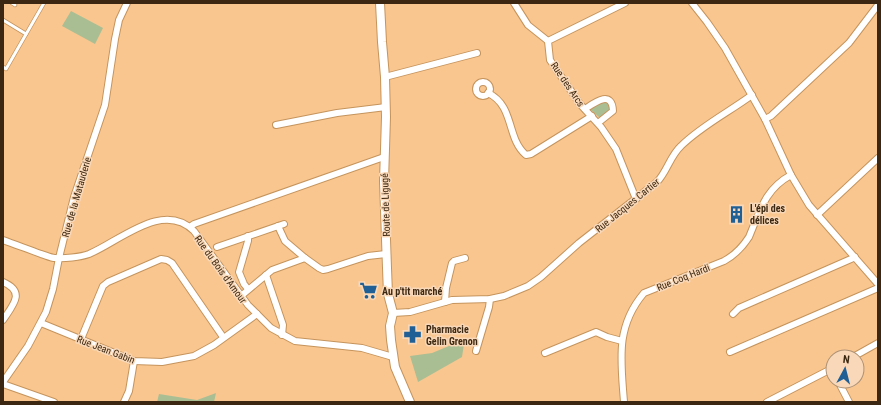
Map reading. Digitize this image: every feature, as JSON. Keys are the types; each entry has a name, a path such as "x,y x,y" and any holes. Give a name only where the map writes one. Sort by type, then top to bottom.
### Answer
{"street":[{"name":"Rue de la Matauderie","path":"3,383 28,346 46,312 53,289 74,197 105,104 115,39 119,20 126,3"},
{"name":"Route de Ligugé","path":"380,3 386,107 384,157 386,254 388,294 393,313 390,326 393,356 399,380 410,402"},
{"path":"514,3 528,25 548,41 625,3"},
{"path":"692,3 725,48 765,119 791,175 809,205 878,284"},
{"path":"765,119 771,116 848,44 878,5"},
{"name":"Rue des Arcs","path":"548,41 550,60 574,96 598,123 616,149 636,199"},
{"path":"385,77 478,53"},
{"path":"488,93 498,99 506,110 514,135 526,155 531,154 592,116"},
{"name":"Rue Jacques Cartier","path":"393,313 410,312 452,300 490,300 504,296 536,281 579,243 661,178 676,151 687,140 752,95"},
{"path":"585,109 601,99 605,98 609,101 612,105 613,111 598,123"},
{"path":"276,124 338,113 386,107"},
{"path":"190,227 201,221 384,157"},
{"path":"817,215 878,158"},
{"name":"Rue Coq Hardi","path":"624,402 621,362 622,341 628,316 635,304 644,293 724,261 735,254 749,237 771,189 791,175"},
{"name":"Rue du Bois d'Amour","path":"3,240 54,259 88,255 156,220 173,219 190,227 241,296 271,328 282,335 299,342 362,348 393,356"},
{"path":"217,247 281,225 282,238 305,258 323,270 368,256 386,254"},
{"path":"248,236 248,241 239,272 248,289"},
{"path":"733,314 739,308 855,257"},
{"path":"241,296 272,270 305,258"},
{"path":"445,302 446,288 452,263 465,258"},
{"path":"81,339 103,286 108,282 160,259 167,260 172,263 223,337"},
{"path":"266,275 283,324 282,335"},
{"path":"3,282 11,285 16,294 15,301 3,320"},
{"path":"730,352 878,288"},
{"path":"476,351 490,300"},
{"name":"Rue Jean Gabin","path":"41,323 134,361 162,362 194,356 214,345 223,337 257,314"},
{"path":"545,353 596,332 622,341"},
{"path":"865,351 878,344"},
{"path":"124,402 129,391 134,361"},
{"path":"767,402 825,373"},
{"path":"3,383 54,402"},
{"path":"842,389 849,402"}],"lane":[{"path":"3,74 4,68 44,3"},
{"path":"3,20 26,34"}],"green space":[{"path":"71,11 103,28 95,44 62,26"},
{"path":"606,102 610,111 600,118 591,110 591,108 596,104"},
{"path":"461,341 464,344 462,357 418,382 410,356 432,353"},
{"path":"216,393 214,402 157,402 159,394 197,400"}],"place":[{"name":"L'épi des délices","path":"737,214"},
{"name":"Au p'tit marché","path":"369,291"},
{"name":"Pharmacie Gelin Grenon","path":"413,335"}]}
